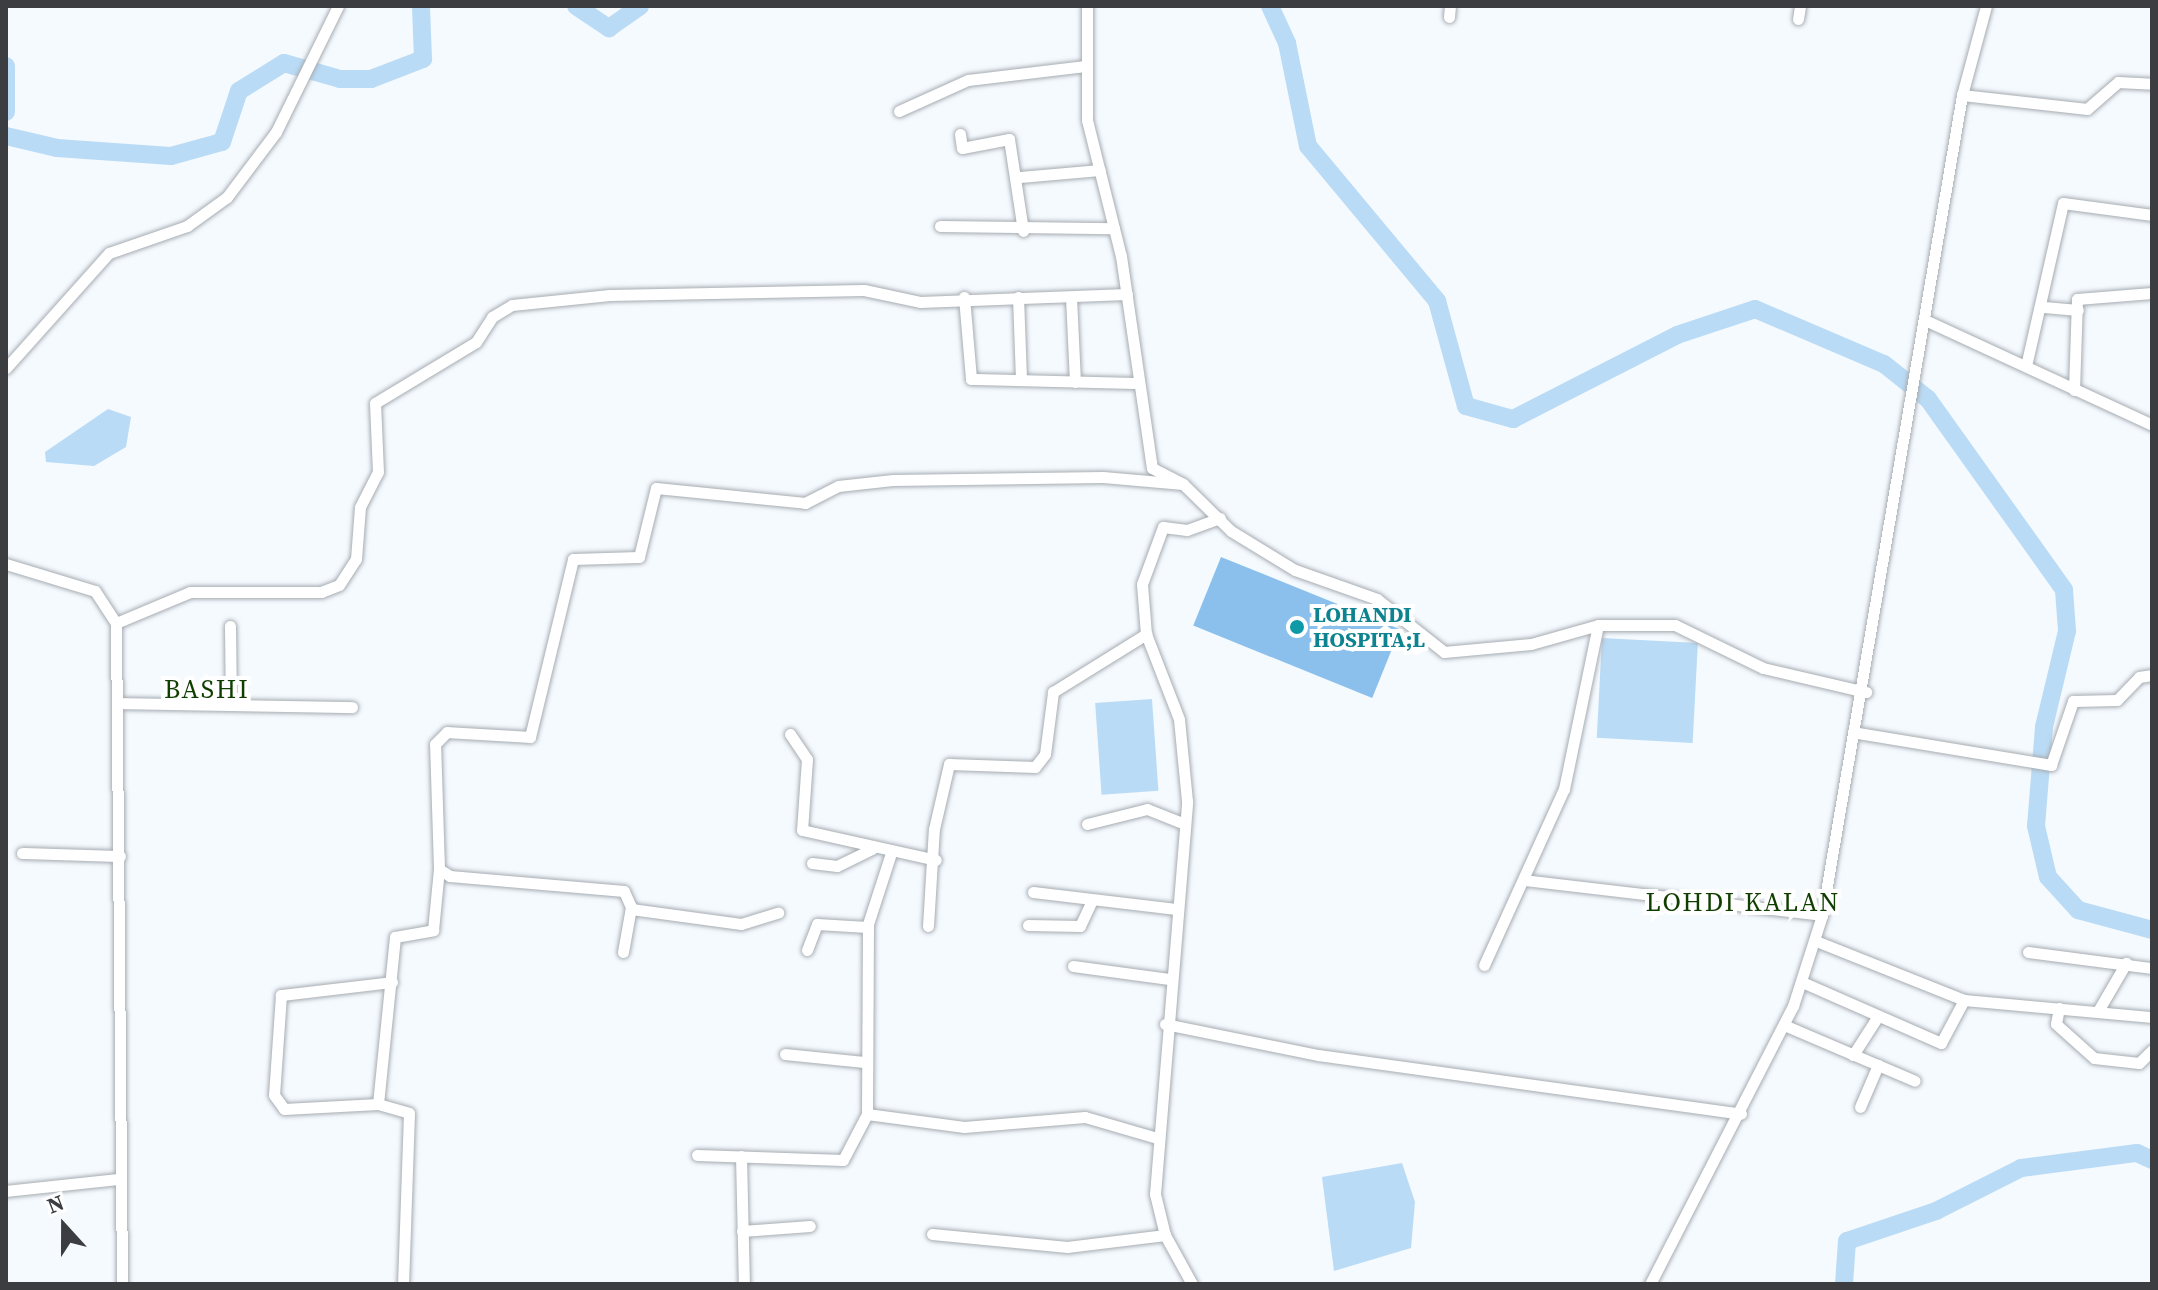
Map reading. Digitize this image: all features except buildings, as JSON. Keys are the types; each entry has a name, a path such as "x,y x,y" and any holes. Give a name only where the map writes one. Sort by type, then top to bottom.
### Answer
{"street":[{"path":"6,368 109,253 187,226 218,206 294,99 338,6"},
{"path":"1798,19 1800,6"},
{"path":"1650,1284 1741,1114 1784,1025 1816,941 1866,692 1962,95 1986,6"},
{"path":"1087,12 1085,66 1100,170 1127,294 1149,462 1183,484 1220,518 1295,570 1377,599 1444,652 1531,644 1598,625 1675,625 1763,668 1866,692"},
{"path":"899,111 968,80 1085,66"},
{"path":"1962,95 2087,109 2118,82 2152,84"},
{"path":"960,134 962,148 1009,139 1020,177 1023,231"},
{"path":"1020,177 1100,170"},
{"path":"2026,366 2044,307 2063,203 2152,215"},
{"path":"940,226 1023,231 1114,228"},
{"path":"116,623 190,592 321,592 339,585 356,559 360,507 378,472 375,403 476,342 492,317 532,298 864,290 920,302 964,297 1127,294"},
{"path":"2074,390 2078,310 2082,295 2152,293"},
{"path":"964,297 971,379 1139,383"},
{"path":"1018,297 1021,380"},
{"path":"1071,297 1075,382"},
{"path":"2044,307 2078,310"},
{"path":"1925,320 2152,425"},
{"path":"378,1104 397,934 433,930 439,869 437,737 530,737 573,559 639,557 656,488 805,503 838,486 893,480 1103,477 1183,484"},
{"path":"1192,1284 1165,1235 1155,1194 1165,1024 1185,824 1179,719 1146,634 1142,584 1152,540 1163,527 1187,530 1220,518"},
{"path":"6,564 95,591 116,623 122,1284"},
{"path":"1484,965 1568,778 1598,625"},
{"path":"230,626 231,705"},
{"path":"928,926 936,860 934,829 949,764 1035,767 1045,754 1053,692 1146,634"},
{"path":"1858,733 2046,765 2055,761 2073,701 2117,700 2140,676 2152,675"},
{"path":"119,703 352,707"},
{"path":"790,734 806,750 802,830 872,849 936,860"},
{"path":"1087,824 1147,809 1185,824"},
{"path":"812,863 846,864 872,849"},
{"path":"22,853 120,856"},
{"path":"697,1155 843,1160 867,1114 864,1062 868,924 891,853"},
{"path":"439,869 450,876 624,891 631,909 623,952"},
{"path":"1524,880 1822,915"},
{"path":"1033,892 1176,909"},
{"path":"1028,925 1080,926 1092,900"},
{"path":"631,909 741,924 778,913"},
{"path":"807,950 817,924 868,924"},
{"path":"1816,941 1964,1000 2152,1017"},
{"path":"2028,952 2152,968"},
{"path":"2098,1011 2126,963"},
{"path":"1073,966 1169,979"},
{"path":"392,982 290,992 276,1006 278,1106 378,1104 405,1110 410,1120 403,1284"},
{"path":"1802,982 1943,1043 1964,1000"},
{"path":"2059,1008 2056,1024 2094,1058 2139,1063 2152,1050"},
{"path":"1853,1055 1878,1016"},
{"path":"1165,1024 1318,1055 1741,1114"},
{"path":"1784,1025 1915,1081"},
{"path":"785,1054 864,1062"},
{"path":"1860,1107 1878,1065"},
{"path":"867,1114 964,1127 1085,1117 1157,1138"},
{"path":"741,1156 744,1284"},
{"path":"6,1191 119,1179"},
{"path":"742,1231 810,1226"},
{"path":"932,1234 1067,1247 1165,1235"}],"water":[{"path":"108,409 131,417 126,447 94,466 46,462 45,452"},
{"path":"1602,638 1698,643 1693,743 1597,738"},
{"path":"1152,699 1158,791 1102,795 1095,703"},
{"path":"1402,1163 1415,1202 1411,1248 1334,1271 1322,1177"}],"waterway":[{"path":"6,136 57,148 171,156 222,142 239,91 284,63 340,79 371,79 423,59 421,6"},
{"path":"576,6 609,28 640,6"},
{"path":"1270,6 1287,43 1308,146 1437,301 1466,406 1513,419 1677,335 1755,309 1884,364 1928,399 2064,590 2067,631 2044,727 2036,826 2048,877 2078,910 2152,930"},
{"path":"6,66 6,112"},
{"path":"1844,1284 1847,1241 1936,1211 2021,1168 2137,1153 2152,1160"}],"place":[{"name":"LOHANDI HOSPITA;L","path":"1297,627"}],"district":[{"name":"BASHI","path":"207,690"},
{"name":"LOHDI KALAN","path":"1743,903"}]}
